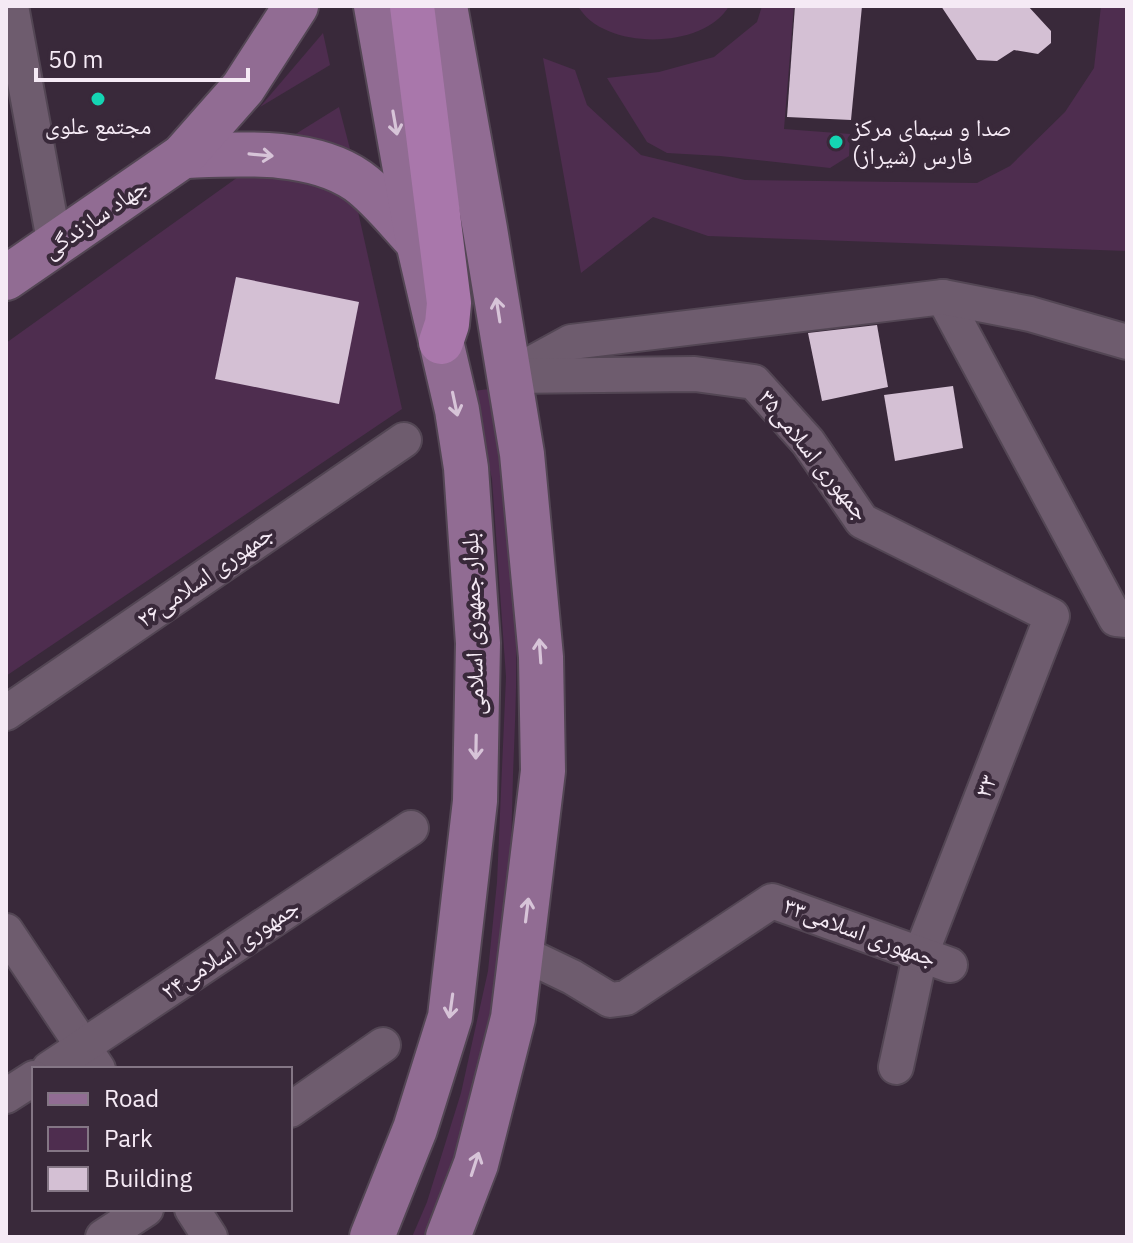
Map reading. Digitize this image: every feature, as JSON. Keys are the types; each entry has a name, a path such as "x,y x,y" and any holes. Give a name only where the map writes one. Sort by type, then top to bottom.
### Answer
{"highway":[{"path":"412,6 449,303 441,342"}],"main road":[{"name":"جهاد سازندگی","path":"6,278 183,156 243,88 296,6"},
{"name":"بلوار جمهوری اسلامی","path":"372,1237 415,1129 450,1017 475,801 478,643 459,424 418,242 376,6"},
{"path":"445,6 522,454 541,657 543,771 513,1018 476,1164 448,1237"},
{"path":"183,156 252,154 312,162 337,170 357,180 418,242"}],"street":[{"path":"11,6 55,246"},
{"path":"508,376 571,342 943,297 1030,314 1127,342"},
{"path":"943,297 1116,619 1127,620"},
{"name":"جمهوری اسلامی۳۵","path":"508,376 695,374 754,382 808,442 862,521 1052,616"},
{"name":"جمهوری اسلامی۲۶","path":"6,713 404,440"},
{"name":"۳۳","path":"896,1067 1052,616"},
{"name":"جمهوری اسلامی۲۴","path":"57,1067 91,1058 411,828"},
{"name":"جمهوری اسلامی۳۳","path":"522,953 610,1000 626,998 772,901 935,960"},
{"path":"6,931 91,1058"},
{"path":"292,1109 383,1045"},
{"path":"6,1096 32,1079"},
{"path":"103,1237 143,1211"},
{"path":"193,1211 210,1237"}],"green space":[{"path":"578,6 729,6 716,20 698,31 654,39 609,31 591,21"},
{"path":"762,6 794,6 784,129 850,134 849,156 830,168 667,153 647,142 607,78 659,72 714,57 757,22"},
{"path":"1101,6 1127,6 1127,251 708,236 653,217 581,273 543,58 575,70 587,105 641,155 745,180 977,183 1010,166 1065,112 1094,68"},
{"path":"323,33 330,65 260,107"},
{"path":"339,107 355,168 286,140"},
{"path":"245,172 353,189 402,409 6,676 6,343"},
{"path":"489,389 508,528 516,632 507,921 488,1036 461,1139 427,1237 412,1237 427,1202 461,1093 488,971 497,882 506,677 492,479 473,391"}],"building":[{"path":"795,6 862,6 851,120 787,117"},
{"path":"941,6 1028,6 1051,31 1051,43 1038,54 1014,50 997,61 977,60"},
{"path":"236,277 359,302 339,404 215,379"},
{"path":"877,325 888,387 822,401 808,333"},
{"path":"953,386 963,448 895,461 884,395"}],"place":[{"name":"مجتمع علوی","path":"98,99"},
{"name":"صدا و سیمای مرکز فارس (شیراز)","path":"836,142"}]}
